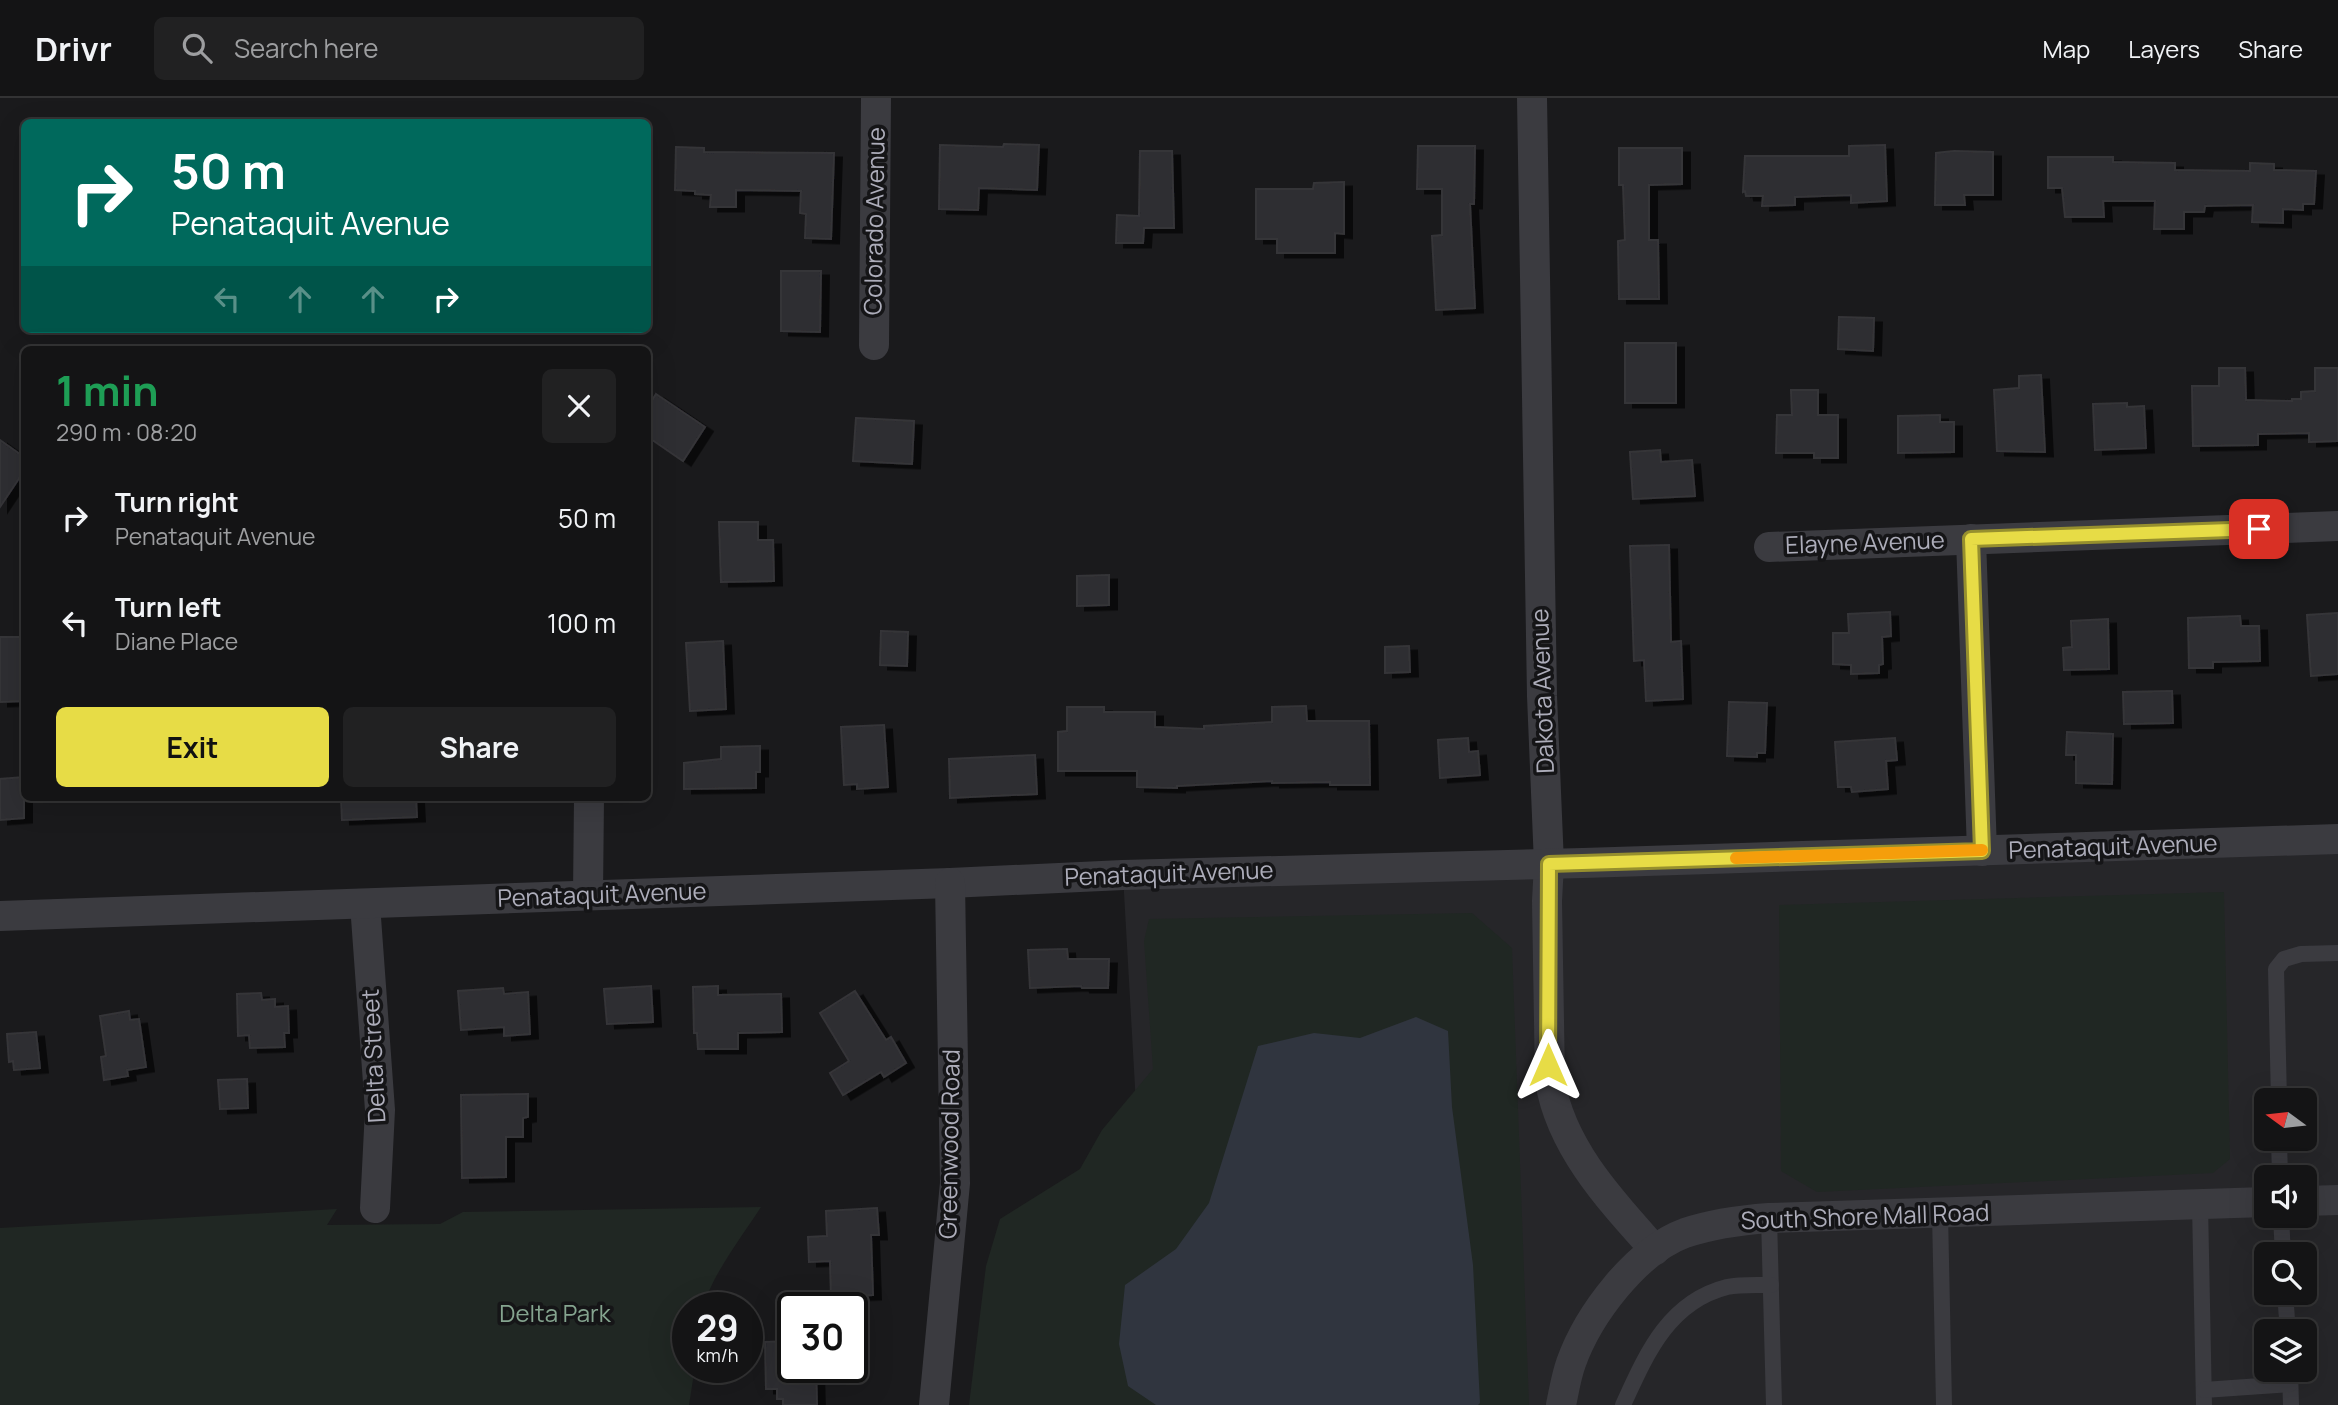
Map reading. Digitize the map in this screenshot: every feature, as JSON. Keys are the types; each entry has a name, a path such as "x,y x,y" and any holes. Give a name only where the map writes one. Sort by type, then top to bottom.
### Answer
{"street":[{"name":"Colorado Avenue","path":"874,345 876,98"},
{"name":"Dakota Avenue","path":"1532,98 1542,696 1549,864 1548,1065 1553,1100 1569,1138 1599,1186 1656,1250"},
{"name":"Elayne Avenue","path":"1769,547 2338,526"},
{"path":"1971,539 1982,851"},
{"path":"588,894 589,801"},
{"name":"Penataquit Avenue","path":"0,916 1123,875 2338,839"},
{"name":"Greenwood Road","path":"934,1405 955,1183 950,883"},
{"name":"Delta Street","path":"365,904 380,1110 375,1208"},
{"path":"2317,1201 2338,1200"},
{"name":"South Shore Mall Road","path":"1561,1405 1571,1362 1591,1324 1623,1279 1656,1250 1685,1234 1731,1222 1769,1218 2254,1202"}],"lane":[{"path":"2279,1088 2276,969 2284,959 2301,954 2338,953"},
{"path":"2200,1204 2204,1398 2270,1382"},
{"path":"1940,1213 1944,1405"},
{"path":"1769,1218 1774,1405"},
{"path":"1623,1405 1664,1328 1693,1301 1728,1287 1771,1285"},
{"path":"2290,1382 2291,1405"}],"shaded area":[{"path":"2338,839 2338,1405 1153,1405 1123,875"},
{"path":"1416,1017 1448,1031 1452,1107 1473,1265 1480,1403 1156,1405 1128,1386 1119,1344 1125,1285 1176,1249 1209,1203 1258,1046 1314,1033 1360,1038"}],"green space":[{"path":"2224,892 2230,1159 2213,1173 1817,1192 1781,1171 1779,905"},
{"path":"1472,913 1512,948 1529,1405 969,1405 986,1266 1000,1219 1080,1169 1102,1130 1153,1069 1144,941 1149,919"},
{"name":"Delta Park","path":"761,1207 737,1242 709,1292 672,1292 672,1383 692,1383 689,1405 0,1405 0,1228 337,1209 327,1225 440,1224 463,1212"}],"building":[{"path":"1004,144 1039,145 1037,190 979,188 978,210 939,209 940,145 1003,147"},
{"path":"1885,145 1887,201 1851,203 1851,195 1795,197 1795,205 1762,206 1763,196 1746,196 1745,191 1743,192 1745,156 1849,156 1849,146"},
{"path":"1418,146 1475,146 1474,204 1470,204 1475,308 1436,310 1432,236 1442,235 1442,189 1417,189"},
{"path":"676,147 704,148 704,152 834,153 831,239 805,238 806,214 800,213 801,191 736,190 736,207 710,207 711,195 675,190"},
{"path":"1619,148 1682,148 1682,184 1649,185 1649,240 1658,240 1659,299 1619,299 1618,241 1625,240 1623,185 1619,185"},
{"path":"1140,151 1172,151 1174,228 1144,228 1143,243 1116,243 1117,215 1139,216"},
{"path":"1993,152 1993,195 1964,195 1965,205 1935,205 1936,153"},
{"path":"2048,157 2113,157 2113,162 2175,163 2175,170 2250,171 2250,163 2274,164 2274,170 2316,171 2314,204 2303,204 2303,210 2283,209 2283,223 2252,222 2253,205 2205,206 2204,212 2184,212 2184,229 2154,229 2155,201 2103,201 2104,217 2065,217 2062,188 2048,188"},
{"path":"1344,182 1344,234 1335,233 1335,253 1277,253 1277,239 1256,239 1256,189 1313,189 1314,183"},
{"path":"781,271 821,271 820,332 781,331"},
{"path":"1839,317 1874,318 1873,351 1838,349"},
{"path":"1625,343 1676,343 1676,403 1625,403"},
{"path":"2219,368 2245,368 2246,400 2292,401 2301,399 2301,392 2315,391 2315,368 2338,368 2338,441 2309,442 2309,433 2258,434 2258,445 2193,446 2192,386 2219,386"},
{"path":"2041,375 2045,452 1997,451 1994,390 2019,388 2019,376"},
{"path":"1791,390 1818,390 1818,415 1838,415 1838,458 1814,458 1814,453 1776,453 1777,415 1792,415"},
{"path":"656,394 705,427 683,461 651,439 651,402"},
{"path":"2127,403 2127,407 2144,406 2146,448 2095,450 2093,404"},
{"path":"1940,415 1940,422 1954,422 1954,452 1898,453 1898,416"},
{"path":"856,418 914,421 912,464 853,461"},
{"path":"0,440 21,455 21,476 0,507"},
{"path":"1660,450 1661,462 1692,460 1695,496 1633,499 1630,452"},
{"path":"719,522 758,522 758,540 773,540 774,581 721,582"},
{"path":"1669,545 1671,642 1681,641 1683,699 1646,701 1644,660 1634,661 1630,546"},
{"path":"1109,575 1109,605 1077,606 1077,576"},
{"path":"1890,612 1891,636 1882,637 1883,664 1879,665 1879,673 1851,674 1851,665 1833,664 1833,633 1849,633 1848,614"},
{"path":"2338,613 2338,674 2311,676 2307,615"},
{"path":"2240,616 2241,626 2259,626 2260,661 2213,662 2213,668 2189,668 2188,618"},
{"path":"2108,619 2109,669 2064,670 2063,648 2072,647 2071,621"},
{"path":"881,631 908,632 907,666 880,665"},
{"path":"0,637 21,637 21,701 0,702"},
{"path":"723,641 726,709 690,711 686,643"},
{"path":"1409,646 1410,672 1385,673 1385,647"},
{"path":"2172,691 2173,723 2124,724 2123,692"},
{"path":"1729,702 1767,703 1765,753 1757,753 1757,757 1727,756"},
{"path":"1306,706 1307,721 1369,721 1370,785 1272,781 1177,788 1137,787 1137,771 1058,771 1058,732 1067,731 1067,707 1104,707 1104,712 1155,712 1155,727 1204,729 1204,726 1272,722 1272,707"},
{"path":"884,725 888,787 857,789 857,784 844,785 841,727"},
{"path":"2067,732 2113,734 2112,784 2076,783 2076,755 2066,755"},
{"path":"1468,738 1469,752 1478,751 1480,775 1440,778 1438,740"},
{"path":"1895,738 1897,760 1886,761 1888,789 1852,792 1851,787 1838,787 1835,742"},
{"path":"760,746 760,772 756,772 756,788 684,789 684,763 721,759 721,747"},
{"path":"1035,755 1037,794 950,798 949,759"},
{"path":"21,777 24,818 0,820 0,779"},
{"path":"341,801 416,801 417,817 342,820"},
{"path":"1067,949 1068,959 1109,959 1108,988 1030,988 1028,950"},
{"path":"651,986 653,1022 607,1024 604,989"},
{"path":"718,986 718,995 781,994 782,1032 738,1033 738,1049 698,1049 697,1033 694,1033 693,987"},
{"path":"503,988 504,994 528,992 530,1034 504,1036 504,1027 461,1030 458,991"},
{"path":"855,991 886,1040 891,1037 906,1063 884,1077 881,1072 843,1095 830,1073 849,1061 820,1013"},
{"path":"261,993 262,1000 275,999 275,1007 288,1006 289,1033 284,1033 285,1047 250,1048 249,1035 238,1036 237,994"},
{"path":"129,1011 130,1020 139,1019 146,1067 127,1070 128,1076 104,1080 101,1057 106,1056 100,1016"},
{"path":"36,1032 40,1068 14,1070 13,1061 9,1062 7,1034"},
{"path":"247,1079 248,1108 220,1109 218,1080"},
{"path":"528,1094 528,1117 523,1118 523,1137 506,1137 506,1177 462,1178 461,1095"},
{"path":"877,1208 879,1235 871,1235 873,1295 868,1295 868,1292 831,1292 830,1261 809,1262 808,1237 827,1236 826,1211"},
{"path":"765,1342 777,1342 777,1383 816,1383 817,1405 783,1405 783,1399 777,1399 777,1389 766,1389"}],"slow traffic":[{"path":"1736,858 1982,850"}],"route":[{"path":"1548,1065 1549,864 1982,851 1971,539 2259,529"}]}
